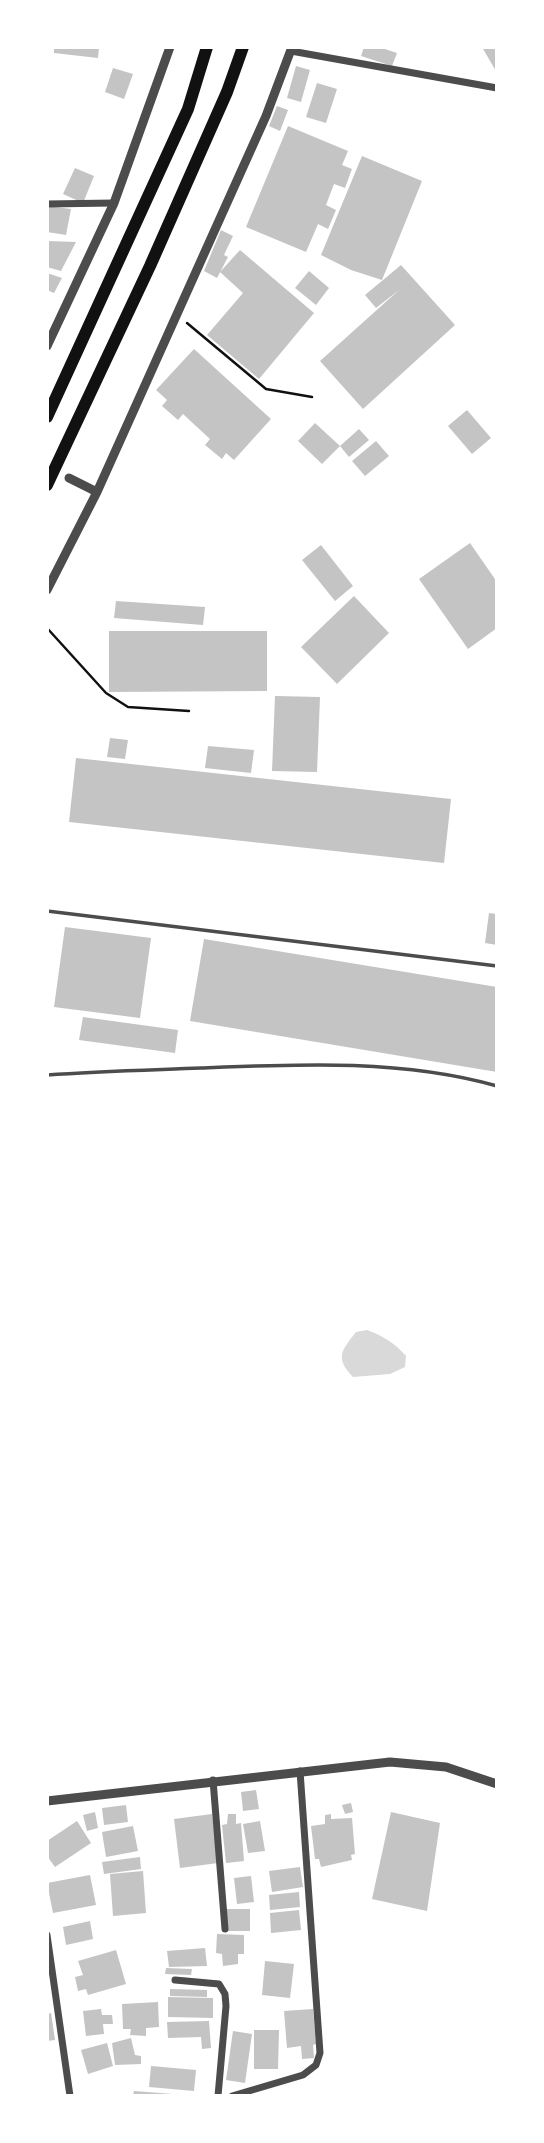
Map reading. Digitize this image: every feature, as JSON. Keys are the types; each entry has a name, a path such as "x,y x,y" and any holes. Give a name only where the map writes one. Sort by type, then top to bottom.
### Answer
{"highway":[{"path":"47,417 188,108 207,47"},
{"path":"47,485 228,92 243,47"}],"street":[{"path":"47,346 114,203 170,47"},
{"path":"47,590 97,492 266,116 291,49 497,88"},
{"path":"47,204 114,203"},
{"path":"69,478 97,492"},
{"path":"47,1801 300,1770 390,1762 446,1767 497,1784"},
{"path":"232,2096 303,2075 316,2065 320,2053 300,1770"},
{"path":"213,1780 225,1929"},
{"path":"47,1935 70,2096"},
{"path":"175,1980 219,1984 225,1994 218,2096"},
{"path":"47,1995 56,1994"}],"lane":[{"path":"47,911 497,966"},
{"path":"47,1075 258,1066 326,1066 424,1070 497,1086"}],"path":[{"path":"177,314 266,389 312,397"},
{"path":"47,628 106,693 119,702 136,709 189,711"}],"shaded area":[{"path":"367,1330 388,1340 402,1351 406,1356 405,1367 390,1374 353,1377 344,1365 342,1354 356,1332"}],"building":[{"path":"54,47 99,47 98,58 54,53"},
{"path":"364,47 379,47 397,53 392,66 361,56"},
{"path":"482,47 497,47 497,73"},
{"path":"296,66 310,70 301,102 287,98"},
{"path":"113,68 133,74 124,99 105,92"},
{"path":"317,83 337,89 326,123 306,117"},
{"path":"277,106 288,110 280,131 269,126"},
{"path":"288,126 348,151 342,165 352,169 345,188 334,184 326,205 336,210 328,229 318,224 306,252 246,227"},
{"path":"362,156 422,181 382,280 351,270 321,255"},
{"path":"75,168 94,176 83,203 63,194"},
{"path":"47,206 71,209 66,235 47,232"},
{"path":"221,230 233,236 224,255 228,257 217,278 204,271"},
{"path":"47,241 76,242 61,271 47,267"},
{"path":"240,250 314,313 259,379 207,335 243,293 220,272"},
{"path":"401,265 455,325 363,409 320,361 399,290 376,308 365,295"},
{"path":"309,271 329,288 316,305 295,288"},
{"path":"47,273 62,278 54,293 47,290"},
{"path":"194,349 271,419 234,460 226,453 222,459 205,445 210,439 183,414 178,420 162,406 167,400 156,390"},
{"path":"467,410 491,438 472,454 448,426"},
{"path":"315,423 340,446 322,464 298,441"},
{"path":"359,429 369,440 349,457 340,446"},
{"path":"376,441 389,456 365,476 352,461"},
{"path":"470,543 497,582 497,628 468,649 419,579"},
{"path":"321,545 353,586 335,601 302,560"},
{"path":"354,596 389,633 337,684 301,647"},
{"path":"116,601 205,607 203,625 114,618"},
{"path":"109,631 267,631 267,691 109,692"},
{"path":"275,696 320,697 317,772 272,771"},
{"path":"110,738 128,740 125,759 107,757"},
{"path":"208,746 254,750 251,773 205,768"},
{"path":"76,758 451,799 444,863 69,822"},
{"path":"489,913 497,914 497,945 485,943"},
{"path":"65,927 151,938 140,1018 54,1007"},
{"path":"204,939 497,987 497,1072 190,1021"},
{"path":"83,1017 178,1030 175,1053 79,1040"},
{"path":"256,1790 259,1809 243,1811 241,1792"},
{"path":"351,1803 353,1812 345,1814 342,1805"},
{"path":"126,1805 128,1822 104,1825 102,1808"},
{"path":"95,1812 98,1828 87,1831 83,1815"},
{"path":"391,1812 440,1823 427,1911 372,1899"},
{"path":"212,1814 218,1863 180,1868 174,1819"},
{"path":"228,1814 236,1814 236,1824 241,1823 244,1861 226,1863 222,1825 227,1824"},
{"path":"331,1814 331,1819 352,1818 355,1854 351,1855 352,1860 321,1867 319,1859 315,1859 311,1826 325,1824 325,1815"},
{"path":"77,1821 91,1843 55,1867 47,1856 47,1841"},
{"path":"260,1821 265,1851 248,1853 243,1824"},
{"path":"133,1826 138,1851 106,1857 102,1832"},
{"path":"140,1857 141,1869 104,1874 102,1862"},
{"path":"300,1867 303,1887 272,1892 269,1871"},
{"path":"143,1871 146,1913 113,1916 110,1874"},
{"path":"90,1875 96,1905 53,1913 47,1883"},
{"path":"251,1876 254,1902 237,1904 234,1878"},
{"path":"299,1892 300,1907 270,1910 269,1895"},
{"path":"225,1909 250,1909 250,1931 225,1931"},
{"path":"299,1910 301,1930 271,1933 270,1913"},
{"path":"90,1921 93,1939 66,1945 63,1927"},
{"path":"217,1934 244,1935 244,1954 238,1954 238,1964 223,1966 222,1954 216,1953"},
{"path":"205,1948 207,1966 169,1967 167,1951"},
{"path":"116,1950 126,1984 88,1995 86,1989 78,1991 75,1977 83,1975 78,1961"},
{"path":"265,1961 294,1964 290,1998 262,1995"},
{"path":"166,1968 192,1969 191,1975 165,1974"},
{"path":"170,1989 207,1990 207,1997 170,1996"},
{"path":"168,1997 213,1998 213,2018 168,2017"},
{"path":"158,2002 159,2027 146,2028 146,2036 130,2035 131,2029 123,2029 122,2004"},
{"path":"101,2009 102,2015 112,2015 113,2024 103,2024 104,2034 86,2036 83,2011"},
{"path":"313,2009 316,2044 313,2045 314,2058 302,2059 301,2046 287,2048 284,2011"},
{"path":"51,2013 55,2040 47,2041 47,2014"},
{"path":"209,2021 211,2048 202,2049 201,2037 168,2038 167,2022"},
{"path":"254,2030 279,2030 278,2069 254,2069"},
{"path":"233,2031 252,2034 245,2083 226,2080"},
{"path":"131,2038 135,2055 141,2056 141,2064 115,2065 112,2043"},
{"path":"107,2043 113,2066 88,2074 81,2050"},
{"path":"151,2066 196,2070 194,2091 149,2087"},
{"path":"134,2091 173,2094 173,2096 133,2096"}]}
